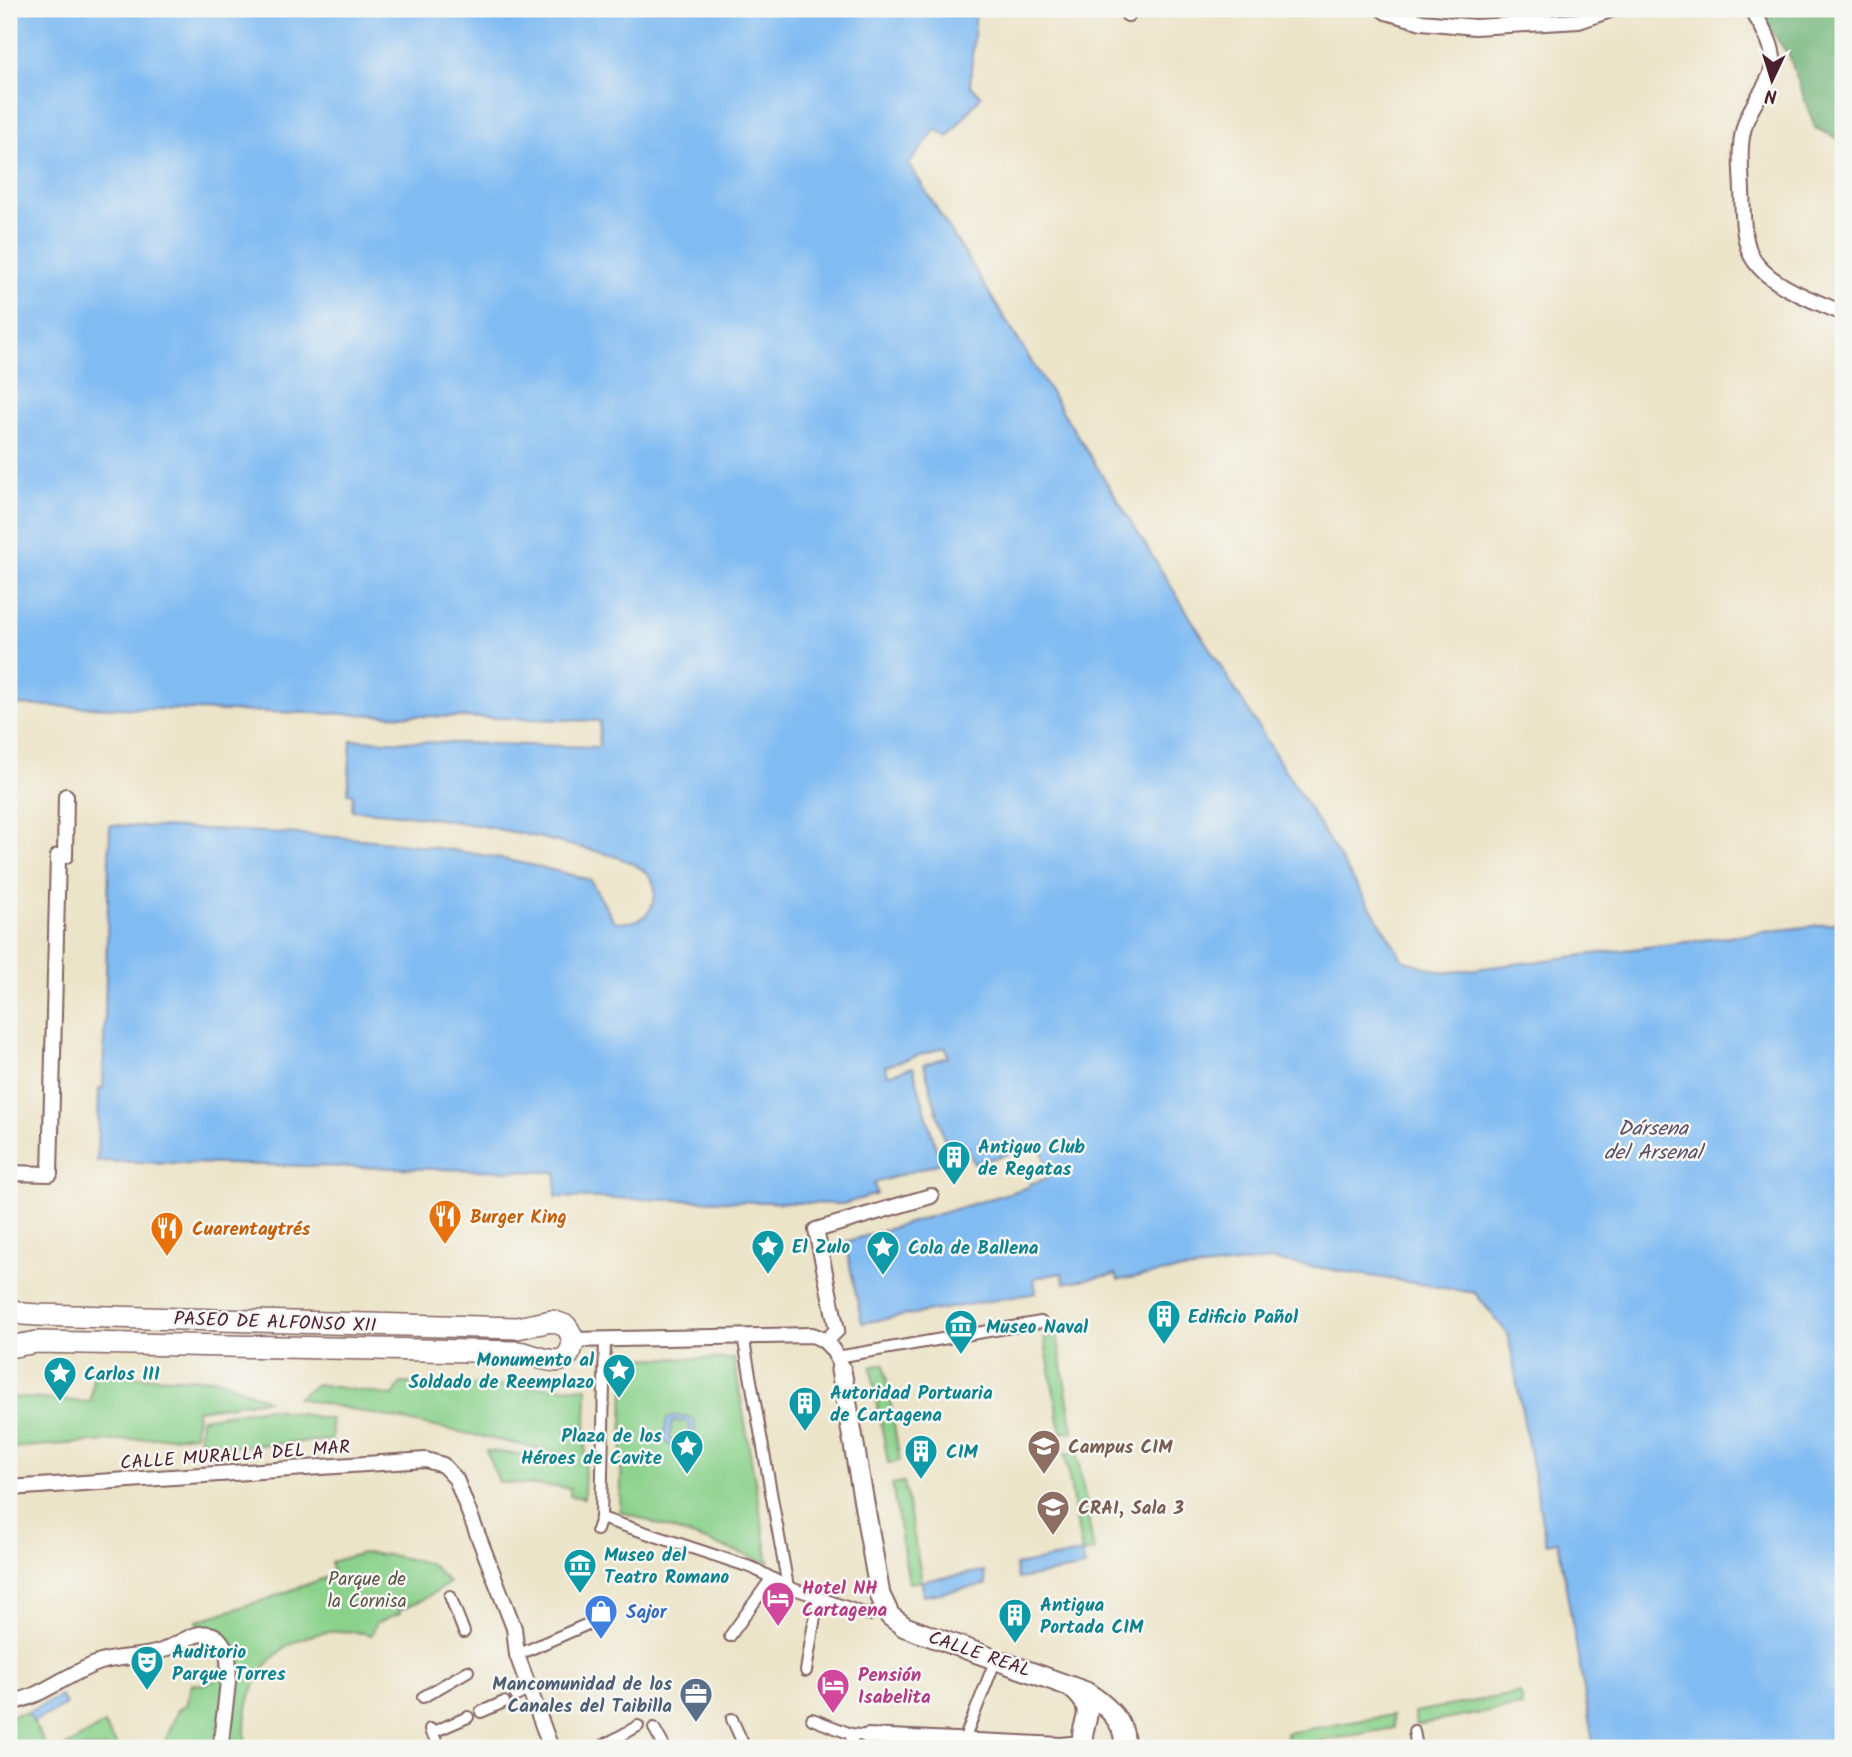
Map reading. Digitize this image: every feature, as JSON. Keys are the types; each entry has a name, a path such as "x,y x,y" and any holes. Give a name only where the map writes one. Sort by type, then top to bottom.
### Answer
{"main road":[{"name":"PASEO DE ALFONSO XII","path":"9,1310 23,1314 60,1316 517,1328 543,1324"},
{"path":"9,1310 15,1328 9,1346"},
{"path":"552,1321 562,1323 573,1340 571,1350 560,1360 550,1362 540,1358 533,1348 532,1337 543,1324 552,1321"},
{"name":"PASEO DE ALFONSO XII","path":"9,1346 37,1342 517,1352 540,1358"},
{"path":"839,1364 884,1605"},
{"name":"CALLE REAL","path":"884,1605 891,1618 905,1627 1056,1679 1096,1698 1119,1724"},
{"name":"CALLE REAL","path":"1056,1679 1070,1687 1084,1702 1088,1716 1084,1740"},
{"path":"1084,1740 1090,1722 1101,1718 1112,1719 1125,1734 1124,1747"}],"street":[{"path":"1382,9 1422,22 1475,27 1579,21 1613,9"},
{"path":"1751,9 1765,30 1773,58 1772,71 1746,120 1740,145 1744,232 1751,256 1768,275 1792,290 1843,313"},
{"path":"9,1173 50,1174 58,856 65,856 66,796"},
{"path":"826,1341 837,1330 817,1230 931,1196"},
{"path":"573,1340 812,1335 826,1341 839,1364 1041,1322"},
{"path":"743,1335 788,1587"},
{"path":"605,1339 599,1524 753,1568 788,1587 870,1615 884,1605"},
{"name":"CALLE MURALLA DEL MAR","path":"9,1488 426,1460 443,1465 456,1479 514,1628 517,1655"},
{"path":"730,1636 771,1579"},
{"path":"450,1596 464,1632"},
{"path":"806,1671 818,1598"},
{"path":"551,1748 523,1693 517,1655 597,1620"},
{"path":"9,1703 29,1698 101,1662 159,1651 198,1633 212,1635 218,1639 228,1656 221,1748"},
{"path":"964,1740 996,1659"},
{"path":"423,1697 468,1671"},
{"path":"481,1712 504,1702"},
{"path":"440,1748 430,1731 468,1717"},
{"path":"732,1719 745,1748"},
{"path":"812,1719 851,1734 867,1736 1061,1745 1084,1740"},
{"path":"599,1748 638,1726"},
{"path":"654,1728 665,1748"},
{"path":"1414,1731 1417,1748"},
{"path":"851,1734 852,1748"}],"green space":[{"path":"1756,9 1843,9 1843,141 1815,128 1789,56"},
{"path":"1057,1335 1073,1431 1061,1433 1044,1337"},
{"name":"Plaza de los Héroes de Cavite","path":"625,1358 734,1359 769,1563 620,1511"},
{"path":"884,1364 900,1461 888,1463 871,1367"},
{"path":"93,1376 218,1379 267,1400 197,1410 195,1435 9,1448 9,1397 91,1402"},
{"path":"401,1383 587,1388 584,1498 570,1496 570,1488 499,1482 486,1451 546,1457 563,1464 565,1454 297,1398 317,1384 393,1396"},
{"path":"266,1408 331,1419 332,1440 199,1449 201,1418"},
{"path":"1077,1452 1094,1551 1082,1553 1065,1454"},
{"path":"904,1482 922,1581 909,1583 892,1484"},
{"name":"Parque de la Cornisa","path":"362,1553 390,1555 431,1564 449,1583 424,1599 399,1610 400,1613 376,1623 372,1635 344,1631 318,1634 295,1642 276,1655 261,1672 251,1694 246,1719 246,1748 162,1748 179,1708 186,1705 192,1684 204,1684 220,1674 222,1658 218,1649 199,1638 197,1621 333,1575 331,1562"},
{"path":"1520,1693 1522,1706 1416,1725 1414,1712"},
{"path":"28,1712 47,1748 9,1748 9,1716"},
{"path":"1392,1715 1394,1728 1288,1747 1286,1733"},
{"path":"104,1724 118,1748 63,1748"}],"water":[{"name":"Dársena del Arsenal","path":"9,9 976,9 970,85 981,96 948,137 936,129 909,164 1403,960 1444,973 1843,922 1843,1748 1594,1748 1558,1541 1546,1543 1508,1334 1475,1293 1272,1260 1118,1280 1116,1274 1064,1283 1062,1273 1034,1278 1036,1293 862,1323 845,1242 1029,1187 1029,1184 1046,1179 1049,1174 1041,1148 1036,1146 974,1164 968,1147 948,1153 924,1064 948,1057 945,1047 885,1066 888,1075 913,1067 940,1163 874,1183 877,1194 843,1204 556,1197 556,1172 97,1161 99,1088 103,1088 110,825 352,838 472,853 590,880 614,921 621,922 634,921 649,912 655,888 648,875 640,868 597,852 464,823 352,810 353,794 348,793 351,740 599,747 600,721 9,705"},
{"path":"671,1416 690,1417 695,1422 694,1441 689,1446 670,1446 665,1440 666,1421","holes":["674,1421 687,1422 690,1425 687,1441 673,1441 670,1438 671,1424"]},
{"path":"1082,1553 1085,1567 1018,1579 1015,1565"},
{"path":"984,1571 986,1585 923,1596 922,1581"},
{"path":"61,1696 66,1705 33,1722 28,1712"}],"place":[{"name":"Antiguo Club de Regatas","path":"954,1187"},
{"name":"Burger King","path":"445,1246"},
{"name":"Cuarentaytrés","path":"167,1258"},
{"name":"El Zulo","path":"768,1276"},
{"name":"Cola de Ballena","path":"883,1277"},
{"name":"Edificio Pañol","path":"1164,1346"},
{"name":"Museo Naval","path":"961,1356"},
{"name":"Monumento al Soldado de Reemplazo","path":"619,1400"},
{"name":"Carlos III","path":"60,1403"},
{"name":"Autoridad Portuaria de Cartagena","path":"805,1433"},
{"name":"Plaza de los Héroes de Cavite","path":"687,1476"},
{"name":"Campus CIM","path":"1044,1476"},
{"name":"CIM","path":"921,1481"},
{"name":"CRAI, Sala 3","path":"1053,1537"},
{"name":"Museo del Teatro Romano","path":"580,1595"},
{"name":"Hotel NH Cartagena","path":"778,1628"},
{"name":"Sajor","path":"601,1641"},
{"name":"Antigua Portada CIM","path":"1015,1645"},
{"name":"Auditorio Parque Torres","path":"147,1692"},
{"name":"Pensión Isabelita","path":"833,1715"},
{"name":"Mancomunidad de los Canales del Taibilla","path":"696,1724"}]}
